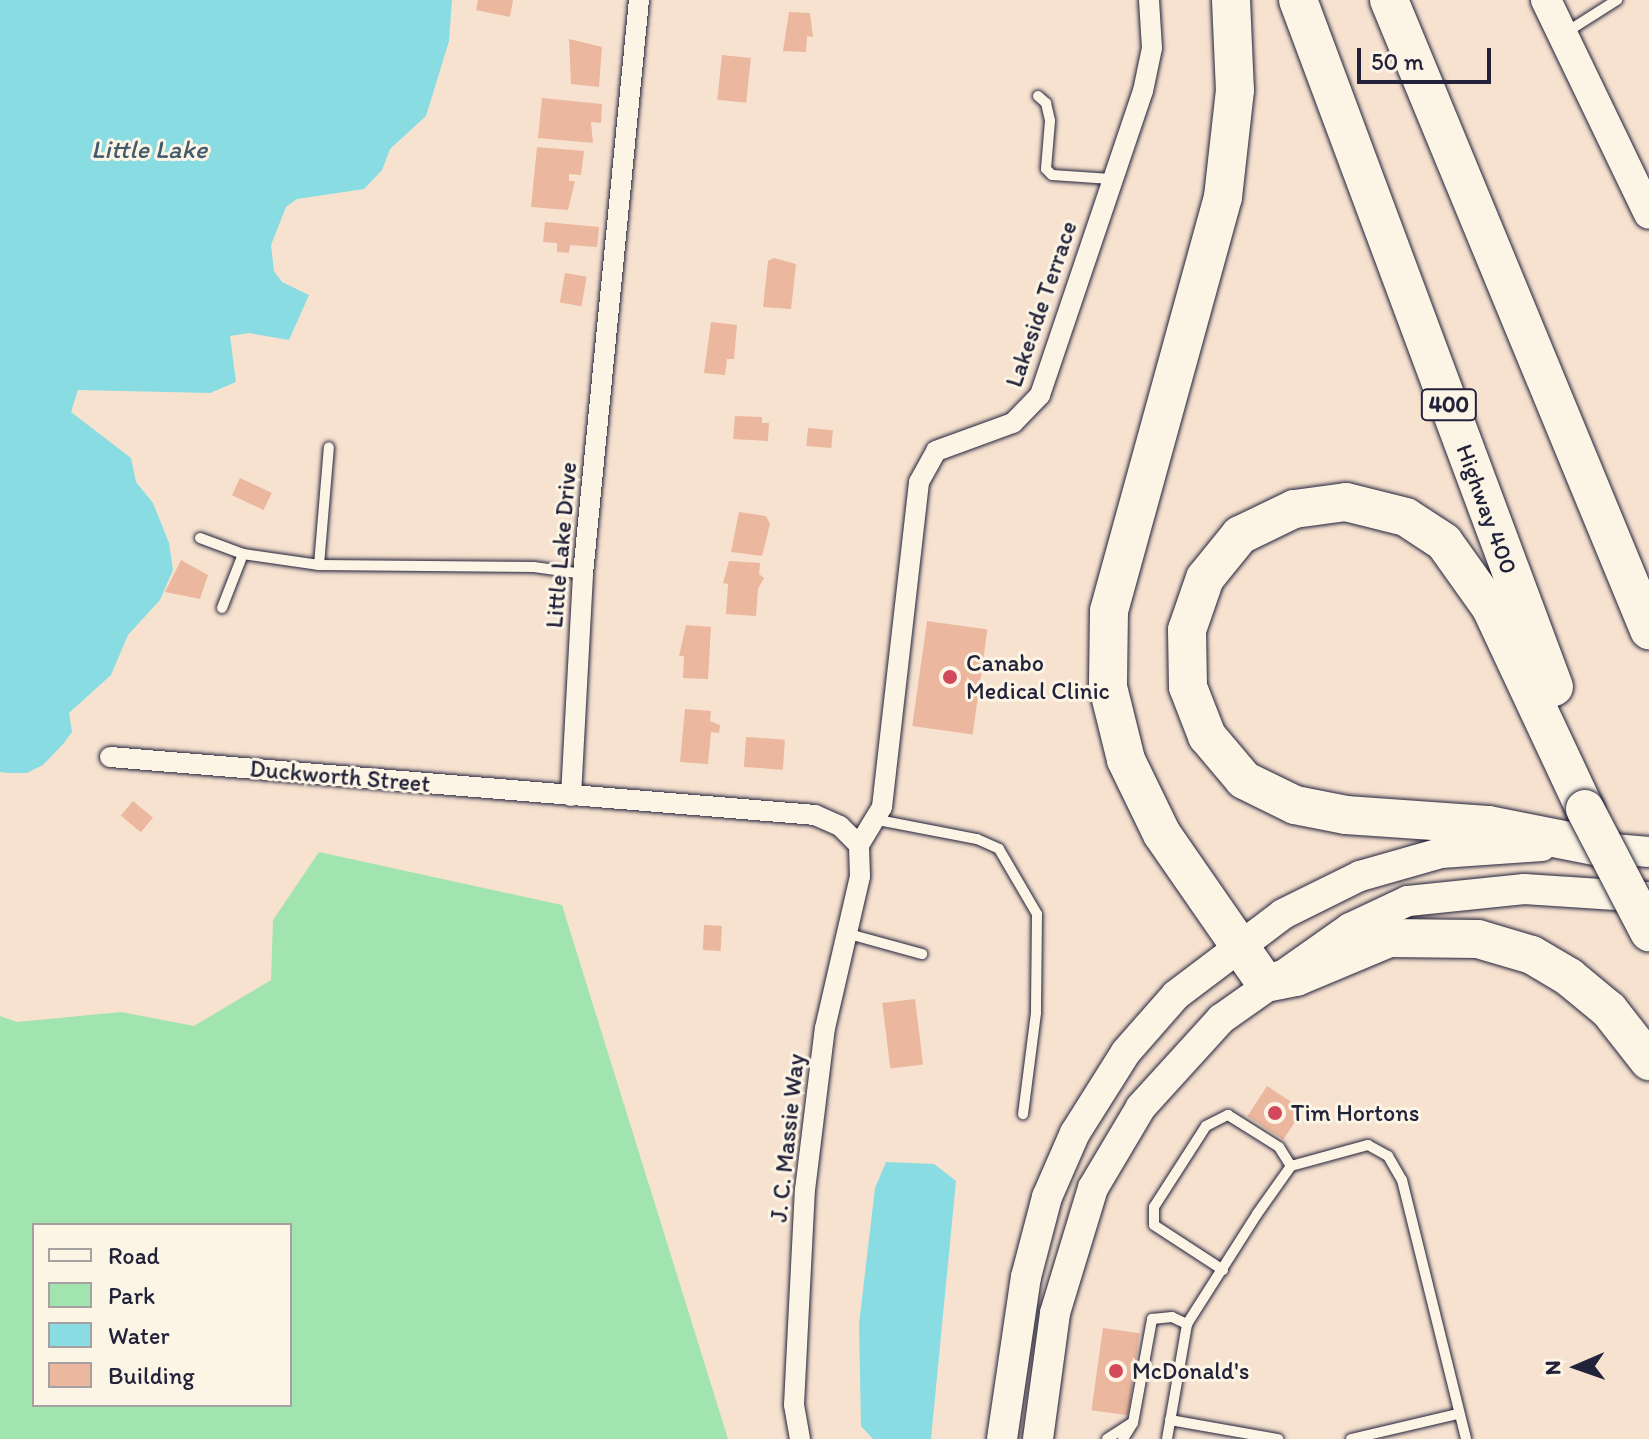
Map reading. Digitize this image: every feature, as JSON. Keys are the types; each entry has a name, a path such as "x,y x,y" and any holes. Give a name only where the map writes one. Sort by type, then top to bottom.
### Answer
{"highway":[{"path":"1231,0 1235,90 1223,197 1115,577 1108,687 1139,793 1236,945 1265,983 1296,977 1389,938 1445,935 1486,941 1532,955 1591,993 1649,1061"},
{"name":"Highway 400","path":"1298,0 1594,809 1649,925"},
{"path":"1389,0 1649,630"},
{"path":"1507,280 1586,439 1649,588"},
{"path":"1604,848 1488,825 1346,815 1295,805 1244,780 1207,736 1188,687 1187,630 1205,578 1240,535 1294,509 1346,502 1406,517 1444,542 1491,608 1594,809 1649,932"}],"main road":[{"path":"1550,1 1649,214"},
{"path":"1002,1439 1032,1250 1062,1160 1126,1052 1176,995 1236,945 1328,890 1408,861 1482,848 1604,848 1649,852"},
{"path":"1038,1439 1055,1313 1093,1188 1129,1124 1171,1071 1221,1019 1265,983 1362,921 1408,901 1524,889 1649,897"},
{"path":"1046,1384 1050,1439"}],"street":[{"name":"Little Lake Drive","path":"571,796 583,574 639,0"},
{"name":"Lakeside Terrace","path":"878,820 919,482 936,451 1013,423 1040,395 1143,91 1152,48 1149,0"},
{"name":"Duckworth Street","path":"110,757 571,796"},
{"path":"571,796 815,815 840,826 859,845 878,820"},
{"name":"J. C. Massie Way","path":"800,1439 794,1405 805,1190 825,1028 849,934 859,845"}],"lane":[{"path":"1563,34 1617,0"},
{"path":"1038,96 1046,103 1050,121 1046,169 1052,175 1111,179"},
{"path":"319,565 329,447"},
{"path":"200,538 243,554 319,565 534,567 583,574"},
{"path":"222,608 243,554"},
{"path":"878,820 977,839 999,849 1037,914 1036,1013 1023,1114"},
{"path":"849,934 922,954"},
{"path":"1223,1270 1154,1225 1154,1207 1206,1126 1228,1115 1279,1147 1291,1166"},
{"path":"1167,1439 1187,1324 1291,1166 1368,1145 1388,1156 1402,1180 1466,1439"},
{"path":"1123,1439 1133,1423 1152,1319 1172,1317 1187,1324"},
{"path":"1351,1439 1458,1414"},
{"path":"1170,1420 1278,1439"},
{"path":"1107,1439 1133,1423"}],"green space":[{"path":"319,852 562,905 728,1439 0,1439 0,1016 17,1022 121,1012 194,1026 271,980 273,920"}],"water":[{"name":"Little Lake","path":"0,0 452,0 449,41 426,116 390,149 382,170 364,189 297,199 286,207 271,245 274,271 282,282 309,295 289,340 249,333 230,336 236,382 210,393 78,390 71,412 131,458 136,482 153,503 169,543 173,570 160,600 128,635 111,675 69,713 72,732 43,765 27,773 0,772"},
{"path":"886,1162 934,1164 956,1181 931,1439 873,1439 861,1426 859,1324 875,1188"}],"building":[{"path":"478,0 513,0 510,17 476,10"},
{"path":"789,12 810,13 813,37 807,36 806,52 783,51"},
{"path":"569,39 602,47 599,87 571,84"},
{"path":"722,55 751,58 746,103 717,100"},
{"path":"542,98 602,104 601,123 591,122 593,143 538,138"},
{"path":"537,147 584,151 581,175 569,174 569,181 575,181 568,210 531,207"},
{"path":"545,222 599,227 597,247 570,245 569,253 557,252 557,243 543,242"},
{"path":"774,258 796,264 791,309 763,307 768,261"},
{"path":"565,273 587,277 581,306 560,303"},
{"path":"711,322 737,325 734,359 727,359 725,375 704,373"},
{"path":"735,416 762,417 762,423 769,423 768,441 733,439"},
{"path":"808,428 833,430 831,448 806,446"},
{"path":"240,478 272,493 264,510 232,495"},
{"path":"739,512 766,516 770,524 762,556 731,552"},
{"path":"181,560 208,575 200,599 165,592"},
{"path":"729,561 760,563 759,574 764,578 758,589 756,616 726,614 728,584 723,583"},
{"name":"Canabo Medical Clinic","path":"927,621 987,629 973,734 912,726"},
{"path":"686,625 711,627 708,679 683,678 684,656 679,656"},
{"path":"685,709 711,711 710,721 720,725 719,733 711,732 708,764 680,762"},
{"path":"746,737 785,740 783,770 744,767"},
{"path":"133,801 153,818 141,832 121,816"},
{"path":"704,925 722,926 721,951 703,950"},
{"path":"915,999 923,1065 890,1069 882,1003"},
{"name":"Tim Hortons","path":"1267,1086 1303,1109 1283,1140 1247,1116"},
{"name":"McDonald's","path":"1103,1328 1140,1333 1128,1415 1091,1410"}],"place":[{"name":"Canabo Medical Clinic","path":"950,677"},
{"name":"Tim Hortons","path":"1275,1113"},
{"name":"McDonald's","path":"1116,1371"}]}
